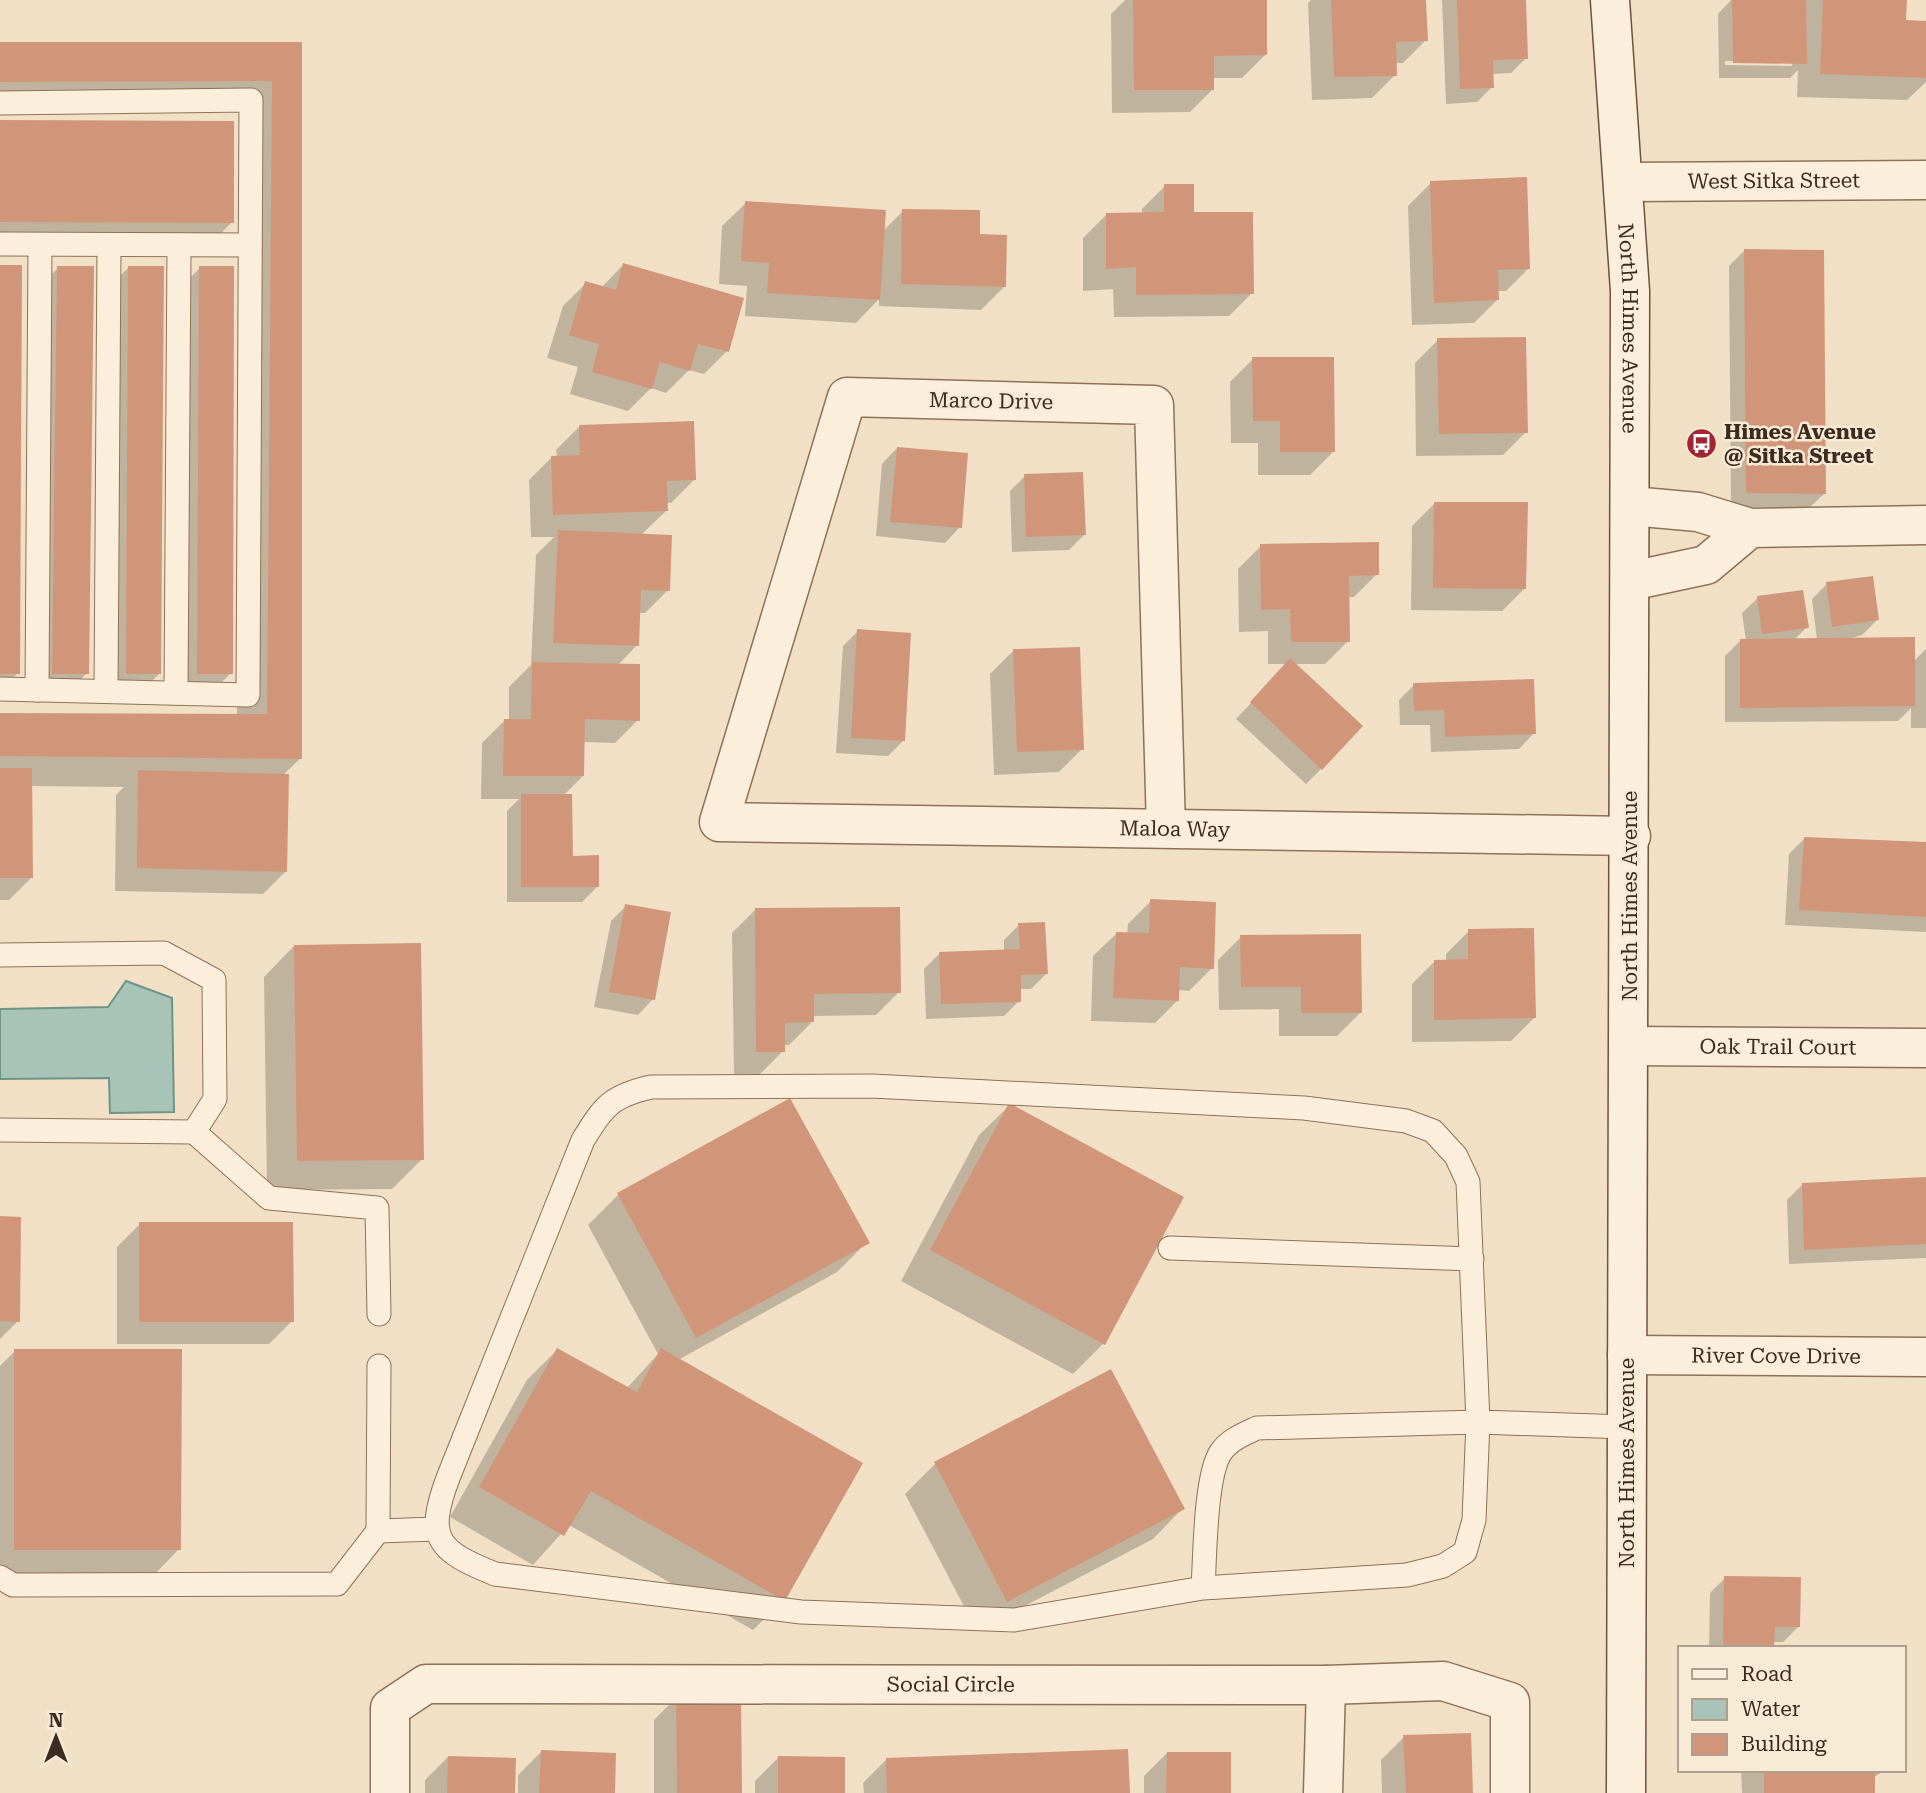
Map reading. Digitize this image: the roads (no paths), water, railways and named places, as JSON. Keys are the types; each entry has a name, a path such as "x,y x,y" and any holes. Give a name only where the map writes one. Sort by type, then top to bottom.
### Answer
{"street":[{"name":"North Himes Avenue","path":"1610,0 1630,291 1631,836 1626,1793"},
{"name":"West Sitka Street","path":"1624,182 1926,180"},
{"name":"Marco Drive","path":"719,822 846,397 1154,405 1166,829"},
{"path":"1631,506 1698,512 1750,528 1926,525"},
{"path":"1631,581 1706,565 1750,528"},
{"name":"Maloa Way","path":"719,822 1631,836"},
{"name":"Oak Trail Court","path":"1629,1046 1926,1048"},
{"name":"River Cove Drive","path":"1627,1355 1926,1357"},
{"name":"Social Circle","path":"390,1793 390,1708 426,1684 1326,1685 1443,1681 1510,1702 1510,1793"},
{"path":"1323,1793 1326,1685"}],"lane":[{"path":"0,103 251,100 248,695 0,690"},
{"path":"0,244 250,245"},
{"path":"37,690 40,245"},
{"path":"106,691 109,245"},
{"path":"176,693 179,245"},
{"path":"0,955 164,953 214,980 215,1100 194,1132"},
{"path":"651,1087 872,1087 1304,1108 1406,1121 1433,1131 1456,1156 1468,1182 1478,1422 1474,1520 1465,1552 1443,1566 1408,1576 1203,1588 1014,1620 801,1612 495,1574 461,1560 445,1546 436,1530 439,1502 583,1140 601,1111 620,1094 651,1087"},
{"path":"0,1130 194,1132 269,1198 377,1208 379,1314"},
{"path":"1170,1248 1472,1259"},
{"path":"0,1577 13,1584 337,1584 378,1531 379,1366"},
{"path":"1203,1588 1213,1473 1221,1452 1235,1439 1257,1428 1478,1422 1626,1427"},
{"path":"378,1531 436,1530"}],"water":[{"path":"126,981 172,998 174,1112 110,1113 109,1078 0,1079 0,1009 108,1007"}],"place":[{"name":"Himes Avenue @ Sitka Street","path":"1701,444"}]}
